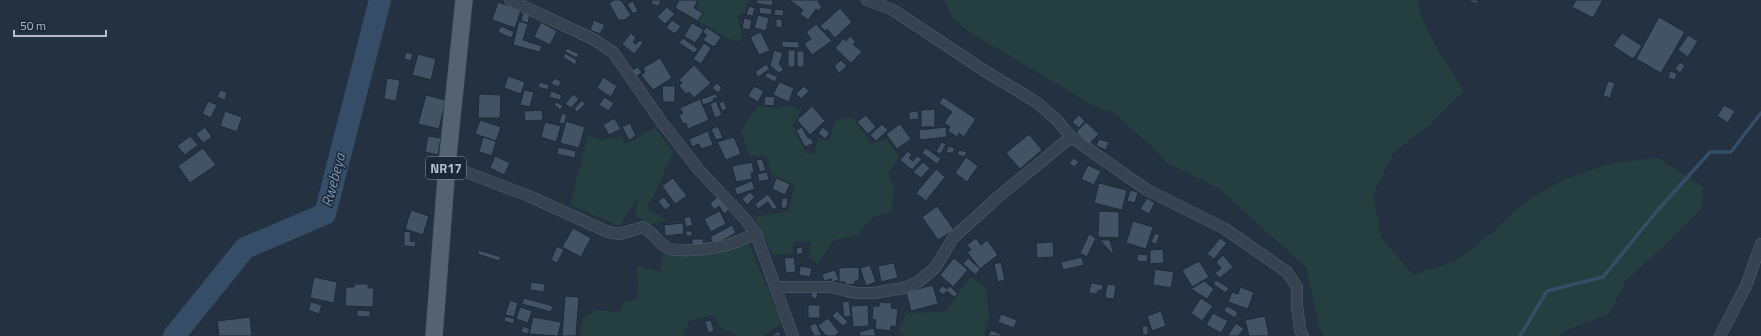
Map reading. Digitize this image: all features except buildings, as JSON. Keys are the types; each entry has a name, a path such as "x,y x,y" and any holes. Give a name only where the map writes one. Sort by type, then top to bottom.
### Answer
{"main road":[{"name":"NR17","path":"434,336 447,165 464,0"}],"street":[{"path":"510,0 593,39 613,52 660,120 694,164 746,220 756,234 793,336"},
{"path":"867,0 893,10 985,71 1036,102 1057,120 1071,137 1147,190 1225,229 1287,272 1297,287 1297,306 1300,330 1303,336"},
{"path":"776,287 830,287 856,293 874,293 904,288 918,282 935,268 953,238 998,197 1071,137"},
{"path":"447,165 529,196 608,232 620,234 643,227 651,231 665,247 672,250 727,245 756,234"},
{"path":"1720,336 1746,286 1761,244"}],"green space":[{"path":"699,0 748,0 745,13 737,16 742,34 738,42 723,36 698,22 704,13 697,9"},
{"path":"944,0 1418,0 1429,34 1464,91 1432,123 1394,152 1373,194 1381,237 1413,275 1456,261 1491,234 1526,201 1566,179 1612,163 1658,158 1703,187 1702,207 1625,282 1609,314 1566,330 1559,336 1324,336 1319,326 1306,267 1218,188 1167,163 1151,146 1112,111 1101,110 968,31 952,17"},
{"path":"786,105 801,110 793,126 806,153 815,154 818,138 829,141 835,121 852,117 872,144 886,139 899,157 888,173 894,187 892,211 872,218 857,236 834,240 817,264 809,257 811,241 793,242 793,253 773,255 754,217 788,211 795,185 772,175 766,156 750,156 741,131 758,106 777,108"},
{"path":"655,128 673,152 654,196 646,207 667,220 650,224 636,216 638,196 620,226 571,205 569,209 588,135 602,140 622,136 625,144"},
{"path":"748,242 782,323 762,336 737,336 721,328 714,315 689,321 683,336 580,336 582,319 596,310 620,312 624,303 638,298 637,266 660,272 662,254 677,255"},
{"path":"970,277 986,286 989,319 984,336 904,336 899,330 906,313 946,312"}],"waterway":[{"name":"Rwebeya","path":"174,336 245,248 325,214 380,0"},
{"path":"1520,336 1547,291 1603,277 1657,211 1710,152 1731,152 1761,113"}]}
